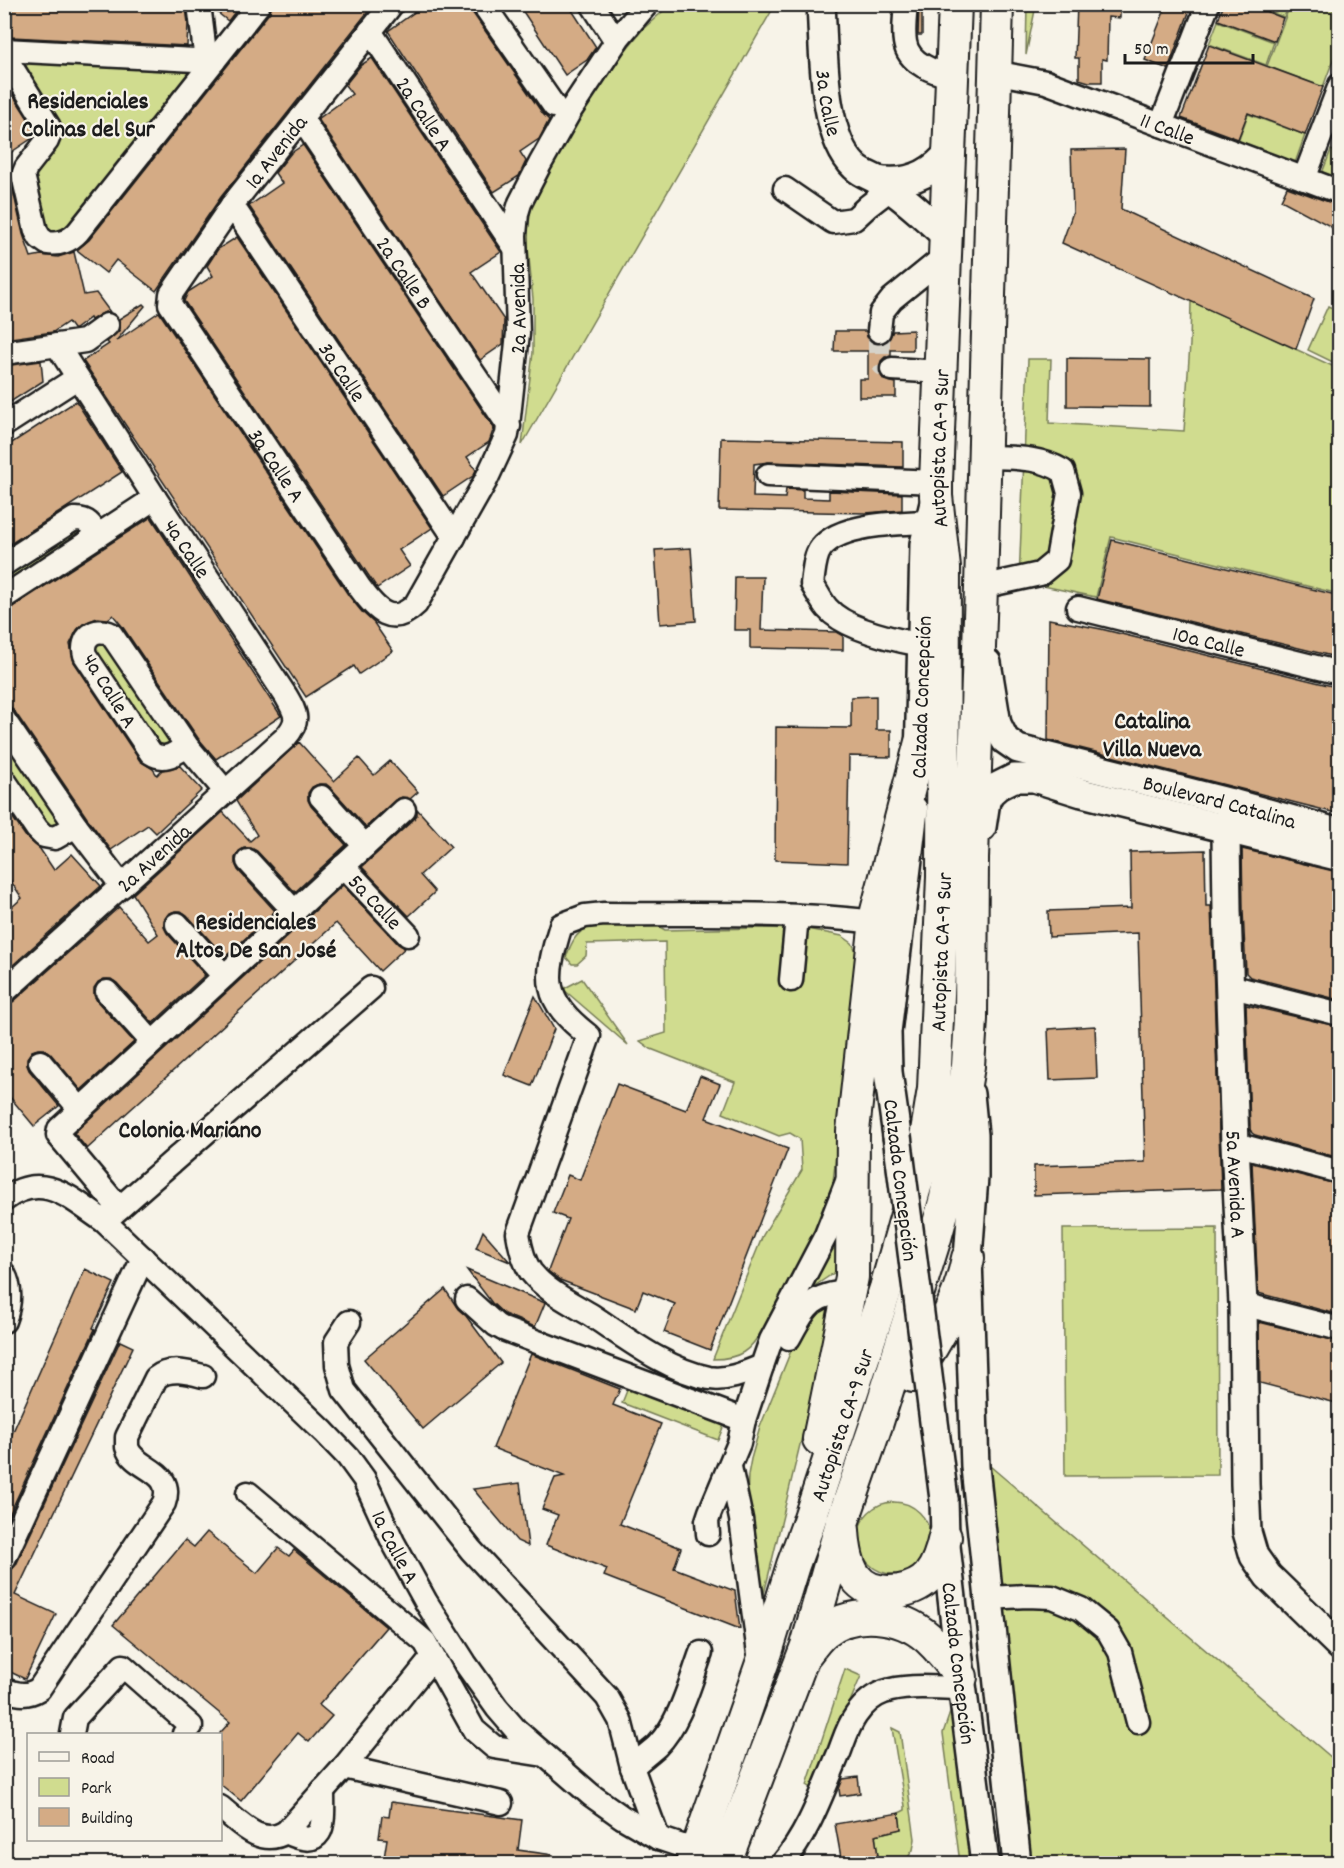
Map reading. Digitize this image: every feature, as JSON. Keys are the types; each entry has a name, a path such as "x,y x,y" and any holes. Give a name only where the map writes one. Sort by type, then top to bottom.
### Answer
{"highway":[{"name":"Autopista CA-9 Sur","path":"704,1859 760,1667 886,1287 922,1162 934,1089 943,877 944,568 934,500 955,4"},
{"name":"Autopista CA-9 Sur","path":"704,1859 802,1659 842,1523 877,1422 946,1198 968,1066 997,4"},
{"path":"793,1565 806,1511 852,1277 853,1131 877,911 921,742"},
{"path":"877,1422 907,1385 937,1339 955,1304 968,1258"},
{"path":"842,1523 846,1557 853,1575 870,1589 880,1591 905,1590 928,1578 936,1566 945,1537"},
{"path":"802,1659 815,1640 840,1622 872,1617 889,1618 909,1626 928,1638 962,1682"}],"main road":[{"name":"3a Calle","path":"821,4 826,91 833,125 843,149 851,162 863,173 884,185 925,217 945,246"},
{"path":"884,185 918,177 935,167 949,152"},
{"name":"Calzada Concepción","path":"934,500 924,544 921,742 903,910 886,1032 888,1072 944,1499 945,1537 985,1863"},
{"name":"Boulevard Catalina","path":"980,630 997,724 1005,741 1011,746 1083,765 1230,815 1339,847"},
{"name":"Boulevard Catalina","path":"972,859 981,835 986,801 990,793 1014,778 1043,780 1074,790 1230,815"},
{"name":"5a Avenida A","path":"1230,815 1227,910 1243,1304 1245,1504 1249,1540 1259,1564 1277,1586 1340,1646"},
{"name":"Calzada Concepción","path":"968,1066 974,1135 974,1177 968,1258 975,1467 1017,1863"}],"street":[{"path":"199,4 210,61"},
{"path":"4,55 50,127 47,141 23,175 36,233 44,242 52,244 66,241 76,234 210,61 259,4"},
{"name":"1a Avenida","path":"170,304 171,294 232,205 392,4"},
{"path":"483,4 554,106"},
{"path":"592,4 616,41"},
{"name":"2a Avenida","path":"395,616 409,611 416,604 500,453 509,426 518,333 515,248 518,213 524,194 570,111 616,41 647,4"},
{"path":"906,4 905,42 907,50 929,70 952,77"},
{"path":"1161,125 1208,4"},
{"name":"2a Calle A","path":"370,32 515,248"},
{"path":"4,50 210,61"},
{"path":"18,76 17,71 20,67 34,55 44,53"},
{"name":"11 Calle","path":"994,72 1046,82 1340,192"},
{"path":"1304,178 1340,85"},
{"name":"2a Calle B","path":"301,118 509,426"},
{"path":"785,189 833,222 854,219 868,206 884,185"},
{"path":"480,195 491,203 503,207 515,204 524,194"},
{"name":"3a Calle","path":"232,205 454,537"},
{"path":"879,331 881,313 945,246"},
{"name":"3a Calle A","path":"170,304 364,594 382,612 395,616"},
{"path":"4,353 85,341 107,325"},
{"name":"4a Calle","path":"57,345 286,696 296,719"},
{"path":"892,369 941,372"},
{"path":"4,425 78,378"},
{"path":"981,587 1040,574 1057,560 1069,493 1063,471 1051,464 1034,459 985,458"},
{"path":"768,475 934,500"},
{"path":"4,597 155,498"},
{"path":"922,645 900,641 846,623 828,609 812,584 815,561 821,548 834,537 854,530 904,523 934,500"},
{"path":"4,564 75,519 87,521 98,536"},
{"name":"10a Calle","path":"1078,608 1340,673"},
{"name":"4a Calle A","path":"187,746 166,758 151,753 85,655 84,645 89,635 100,631 111,634 187,746 226,792"},
{"name":"2a Avenida","path":"4,992 285,738 293,729 296,719"},
{"path":"4,720 76,826 122,885"},
{"path":"1074,790 1083,765"},
{"path":"4,780 44,836 55,838 76,826"},
{"path":"321,797 365,846"},
{"path":"112,1215 90,1174 58,1135 59,1129 404,810"},
{"path":"248,861 294,911"},
{"name":"5a Calle","path":"343,866 408,935"},
{"path":"849,1292 834,1293 815,1301 803,1312 782,1348 765,1360 732,1377 711,1378 692,1373 656,1357 549,1289 531,1271 524,1257 518,1233 589,1036 566,1017 552,996 550,965 561,925 585,916 604,914 797,916 876,922"},
{"path":"791,980 797,916"},
{"path":"177,924 224,976"},
{"path":"1229,986 1340,1014"},
{"path":"112,1215 371,988"},
{"path":"107,992 152,1042"},
{"path":"40,1062 80,1109"},
{"path":"1235,1144 1340,1172"},
{"path":"708,1534 707,1521 730,1467 771,1340 826,1235 852,1169"},
{"path":"4,1200 25,1189 45,1186 112,1215"},
{"name":"1a Calle A","path":"112,1215 143,1258 324,1432 348,1458 364,1479 393,1542 426,1602 465,1663 516,1730 622,1818 704,1859"},
{"path":"4,1559 143,1258"},
{"path":"4,1274 9,1286 10,1297 4,1321"},
{"path":"467,1299 503,1329 744,1420"},
{"path":"1243,1304 1340,1329"},
{"path":"349,1322 336,1341 337,1365 344,1390 471,1550 607,1697 620,1720 632,1767 658,1838"},
{"path":"4,1690 21,1695 31,1694 39,1689 164,1503 167,1492 166,1484 131,1455 127,1447 127,1437 156,1378 162,1373 172,1371 190,1372 203,1376"},
{"path":"730,1467 741,1519 760,1667"},
{"path":"248,1493 425,1642 474,1730 487,1742 494,1747 544,1755"},
{"path":"989,1598 1052,1597 1081,1609 1108,1631 1120,1652 1137,1722"},
{"path":"632,1767 659,1744 673,1723 687,1694 701,1653"},
{"path":"222,1809 260,1837 274,1838 286,1832 344,1767 433,1657"},
{"path":"72,1733 75,1718 123,1666 191,1726 185,1733"},
{"path":"782,1863 794,1847 814,1810 852,1721 862,1707 877,1695 892,1690 962,1682"},
{"path":"344,1767 501,1803"}],"green space":[{"path":"670,5 775,5 522,445 533,352 533,299 527,238 535,195 569,132 624,52 643,29"},
{"path":"1027,5 1036,5 1026,55"},
{"path":"1249,5 1289,5 1284,17"},
{"path":"1290,5 1320,5 1339,12 1339,44 1323,87 1267,66"},
{"path":"1218,21 1274,42 1266,65 1209,44"},
{"path":"36,58 191,71 192,73 66,233 45,232 33,175 56,140 22,69"},
{"path":"1248,114 1305,135 1295,163 1237,145"},
{"path":"1331,150 1339,153 1339,180 1322,173"},
{"path":"1191,301 1339,369 1339,594 1111,537 1096,597 1019,581 1028,359 1051,359 1049,423 1184,431"},
{"path":"1328,306 1339,311 1339,365 1308,350"},
{"path":"72,520 92,526 5,597 5,564"},
{"path":"100,631 187,746 166,758 84,645"},
{"path":"4,720 76,826 55,838 5,780"},
{"path":"589,926 658,926 665,930 807,929 842,936 852,943 859,957 832,1190 821,1224 763,1329 749,1348 737,1355 713,1359 763,1235 802,1170 800,1139 790,1133 779,1136 723,1113 735,1082 651,1049 640,1041 666,1033 665,942 587,944 586,956 577,964 572,964 566,957 570,947 574,939"},
{"path":"582,979 628,1045 563,989"},
{"path":"844,1217 844,1266 801,1298"},
{"path":"1217,1228 1218,1475 1065,1476 1063,1229"},
{"path":"833,1308 763,1598 747,1502 751,1459 760,1427 797,1336 821,1310"},
{"path":"630,1383 726,1420 718,1440 622,1403"},
{"path":"990,1466 1339,1764 1339,1863 1028,1863"},
{"path":"894,1502 914,1508 924,1518 930,1538 924,1558 914,1568 894,1574 874,1568 864,1558 858,1538 864,1518 874,1508"},
{"path":"845,1669 861,1676 813,1789 807,1785"},
{"path":"951,1710 969,1804 977,1863 960,1863 943,1733"},
{"path":"892,1728 900,1732 915,1839 913,1850 904,1863 879,1863 875,1835 901,1829 899,1813 905,1810"}],"building":[{"path":"12,4 91,4 186,8 187,46 11,37"},
{"path":"213,4 241,4 228,21 213,9"},
{"path":"272,4 374,4 221,197 156,291 116,260 106,273 77,250 89,240 270,12"},
{"path":"417,4 470,4 472,12 549,120 539,139 520,152 526,161 519,176 494,192 388,31 416,11"},
{"path":"518,4 568,4 596,47 587,60 565,75"},
{"path":"919,4 922,4 922,35 918,35"},
{"path":"1077,4 1120,4 1120,18 1108,17 1107,60 1102,59 1102,82 1079,79 1079,58 1075,58"},
{"path":"1167,4 1192,4 1168,69 1145,60"},
{"path":"1224,4 1247,4 1283,18 1275,41 1218,20"},
{"path":"1209,45 1323,87 1305,135 1248,113 1238,139 1181,118"},
{"path":"372,58 501,252 471,272 504,320 503,344 480,360 318,119 352,94 345,85 361,65"},
{"path":"4,81 36,131 31,139 10,153 4,145"},
{"path":"303,145 494,428 489,442 467,457 476,470 473,476 443,496 249,206 282,183 275,173 291,153"},
{"path":"1125,149 1121,209 1314,299 1296,349 1062,243 1073,212 1071,150"},
{"path":"10,170 23,234 31,257 41,255 58,257 74,252 84,295 96,293 110,312 105,312 91,320 90,318 75,329 68,322 53,332 4,339 4,171"},
{"path":"1287,187 1340,206 1340,236 1330,226 1281,200"},
{"path":"237,237 432,528 399,550 410,566 377,588 184,301 188,292 213,276 207,266 218,249"},
{"path":"143,304 145,306 116,341 159,312 349,596 374,623 393,651 359,674 354,666 306,697 83,361 109,344 107,342 120,330 119,319"},
{"path":"913,330 913,350 891,350 891,356 881,361 879,368 884,380 896,383 896,397 859,397 859,379 868,379 868,351 834,351 835,331 866,331 867,337 878,344 885,343 893,331"},
{"path":"1067,358 1150,359 1150,407 1067,406"},
{"path":"41,361 43,381 4,406 4,366"},
{"path":"76,401 122,472 4,548 4,448"},
{"path":"721,438 903,442 903,467 769,462 754,464 753,497 785,498 786,489 803,490 803,498 829,499 829,491 902,494 902,510 866,513 719,510"},
{"path":"151,517 281,716 216,759 198,738 113,615 108,619 97,618 83,624 70,644 74,662 140,761 153,769 157,775 162,770 180,766 202,790 156,833 148,825 111,850 15,712 4,700 4,610 11,608"},
{"path":"1112,540 1340,596 1340,658 1097,599"},
{"path":"691,548 696,621 660,624 655,550"},
{"path":"735,577 763,577 761,630 836,632 843,636 843,650 750,648 750,630 734,630"},
{"path":"1049,619 1101,629 1340,688 1340,814 1048,740"},
{"path":"876,696 876,730 891,730 891,757 849,756 847,863 775,860 776,727 851,728 851,697"},
{"path":"299,742 334,781 359,758 374,775 390,761 418,792 410,799 402,797 395,800 366,827 326,784 312,787 308,793 311,806 346,845 295,892 257,851 244,848 239,851 235,858 238,870 275,911 225,957 187,915 181,911 168,914 164,920 167,933 205,975 153,1023 117,983 111,979 98,982 94,988 97,1001 134,1042 81,1090 50,1053 44,1049 32,1051 27,1058 29,1070 59,1106 34,1126 4,1090 4,1005 13,1002 119,907 149,941 158,934 133,894 223,812 250,841 257,835 236,801"},
{"path":"4,805 26,837 40,849 54,870 72,854 101,886 4,973 4,914 22,898 4,871"},
{"path":"417,809 451,847 420,875 435,892 409,916 362,867 413,820 417,815"},
{"path":"1242,849 1340,872 1340,1000 1250,977 1246,973"},
{"path":"1205,850 1206,906 1211,906 1221,1189 1034,1195 1034,1166 1145,1162 1138,933 1049,937 1048,911 1131,908 1130,852"},
{"path":"343,885 398,944 405,948 380,971 336,923 87,1149 74,1133"},
{"path":"535,996 554,1029 532,1086 504,1075"},
{"path":"1246,1005 1340,1027 1340,1158 1252,1133 1250,1129"},
{"path":"1095,1026 1097,1078 1050,1080 1048,1029"},
{"path":"700,1076 720,1084 706,1118 788,1149 710,1350 664,1332 675,1304 643,1291 636,1309 560,1280 548,1271 568,1219 553,1213 568,1175 580,1180 617,1084 686,1110"},
{"path":"1252,1163 1340,1185 1340,1315 1258,1293"},
{"path":"483,1231 510,1262 476,1248"},
{"path":"85,1269 114,1283 4,1526 4,1452"},
{"path":"467,1270 545,1303 535,1327 504,1314 492,1303"},
{"path":"445,1289 501,1363 423,1429 364,1359"},
{"path":"1259,1322 1340,1342 1340,1404 1260,1383"},
{"path":"120,1341 133,1347 15,1595 56,1614 25,1679 4,1669 4,1572 16,1565"},
{"path":"531,1354 620,1389 613,1405 661,1424 620,1524 681,1548 674,1568 735,1591 740,1629 604,1576 607,1569 546,1545 558,1515 542,1509 555,1478 564,1476 493,1448"},
{"path":"520,1483 528,1546 517,1541 473,1489"},
{"path":"207,1532 257,1573 278,1548 289,1556 294,1550 386,1627 319,1705 332,1716 309,1742 298,1733 241,1801 222,1786 222,1733 220,1733 230,1722 113,1625 185,1540 194,1547"},
{"path":"858,1777 860,1793 840,1796 839,1789 843,1779"},
{"path":"391,1802 522,1820 518,1850 553,1855 553,1863 428,1863 384,1858 387,1839 379,1838 382,1816 389,1817"},
{"path":"899,1813 901,1829 875,1835 879,1863 842,1863 835,1824"}],"tunnel":[{"path":"879,331 879,358 883,365 892,369"}],"district":[{"name":"Residenciales Colinas del Sur","path":"88,114"},
{"name":"Catalina Villa Nueva","path":"1152,734"},
{"name":"Residenciales Altos De San José","path":"256,935"},
{"name":"Colonia Mariano","path":"190,1129"}]}
